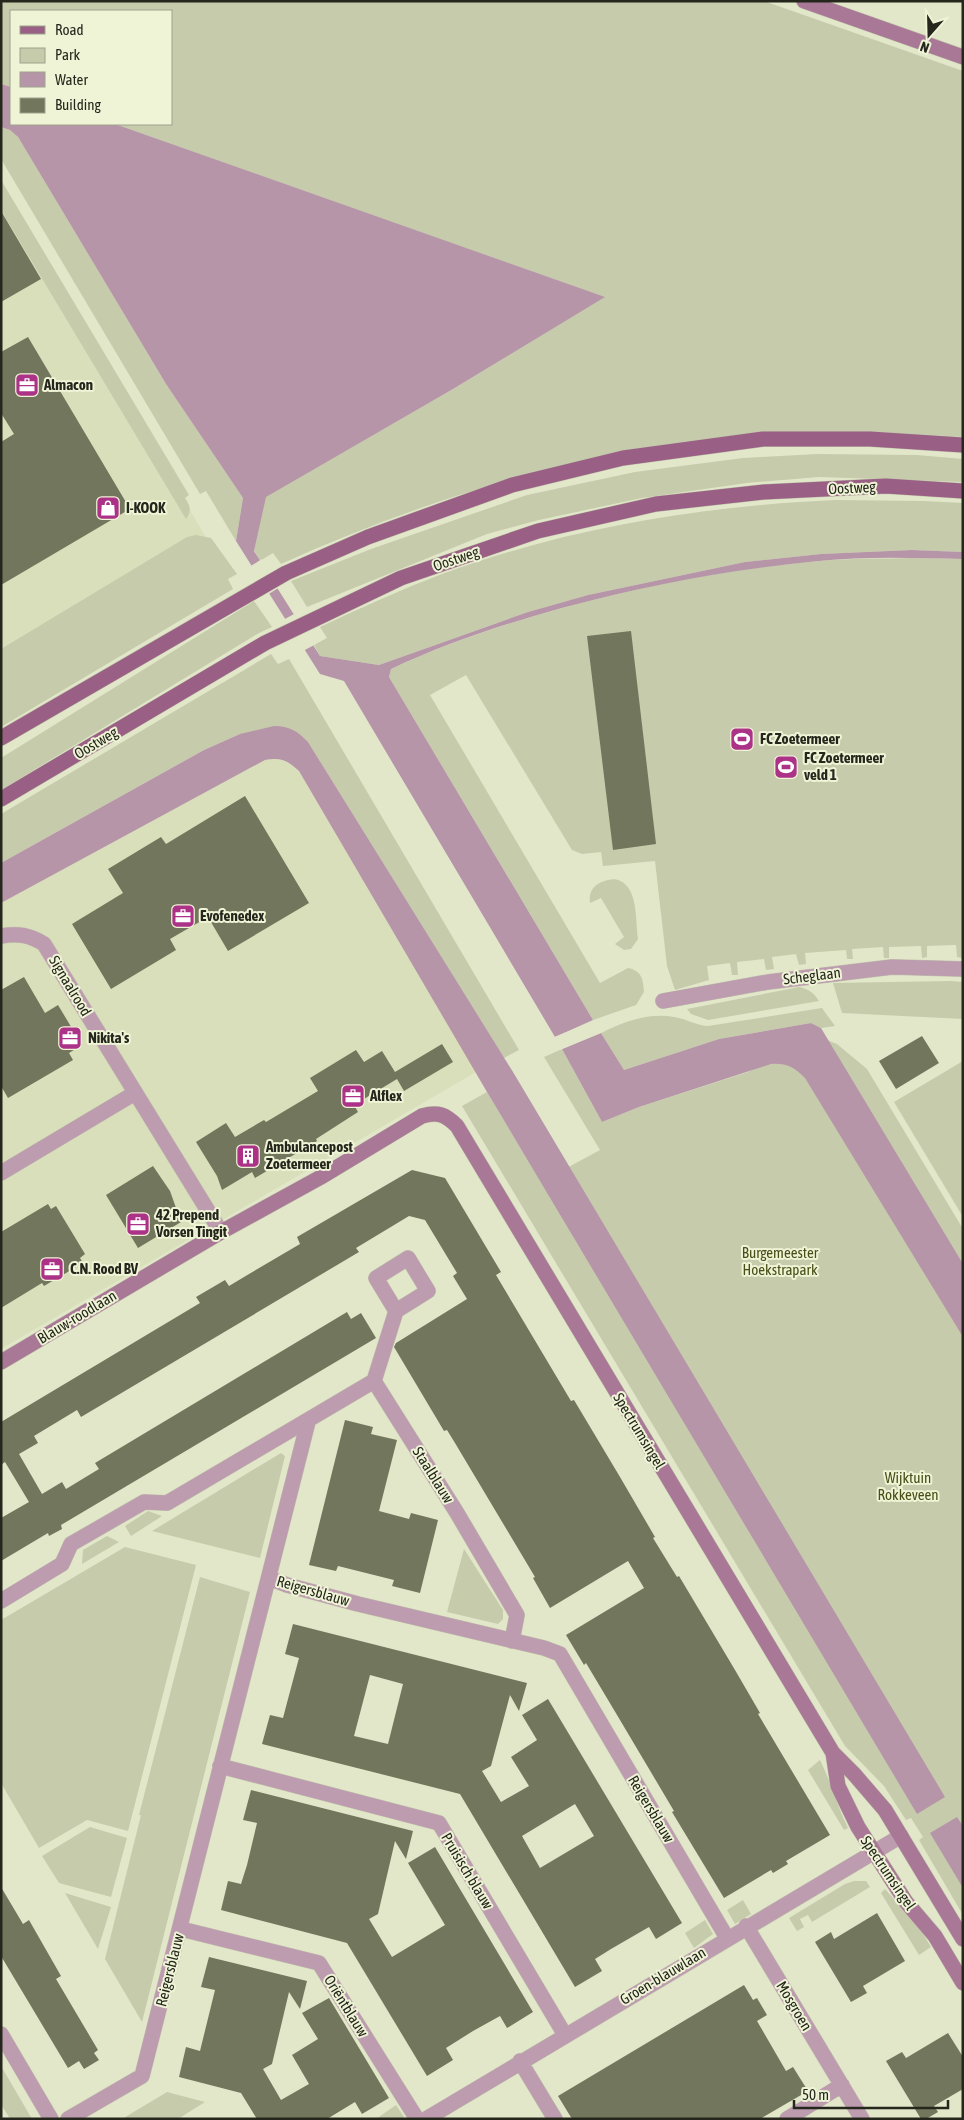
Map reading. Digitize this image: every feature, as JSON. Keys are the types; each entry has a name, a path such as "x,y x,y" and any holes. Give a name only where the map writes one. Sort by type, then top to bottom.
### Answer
{"main road":[{"path":"1,738 286,573 368,537 512,485 623,458 763,439 870,439 963,445"},
{"name":"Oostweg","path":"1,799 265,643 314,618 401,578 538,531 656,504 764,492 886,486 963,492"}],"street":[{"path":"804,1 963,57"},
{"name":"Signaalrood","path":"1,936 17,934 32,936 44,944 221,1232"},
{"name":"Scheglaan","path":"664,1001 768,982 892,967 963,969"},
{"path":"1,1173 135,1094"},
{"name":"Blauw-roodlaan","path":"1,1362 221,1232 321,1177 422,1116 431,1113 441,1114"},
{"name":"Spectrumsingel","path":"441,1114 448,1117 457,1126 833,1753 885,1810 963,1939"},
{"path":"1,1600 62,1564 71,1544 144,1502 167,1503 374,1382 396,1311"},
{"name":"Staalblauw","path":"374,1382 457,1513 517,1615 512,1641"},
{"path":"269,1578 308,1422"},
{"name":"Reigersblauw","path":"68,2119 142,2076 269,1578 287,1585 358,1604 560,1654 727,1938"},
{"name":"Spectrumsingel","path":"833,1753 838,1786 858,1827 906,1902 935,1936 963,1984"},
{"name":"Pruisisch blauw","path":"220,1766 439,1824 565,2035"},
{"name":"Groen-blauwlaan","path":"426,2119 746,1926 901,1836"},
{"name":"Mosgroen","path":"746,1926 862,2119"},
{"name":"Oriëntblauw","path":"180,1929 319,1963 417,2119"},
{"path":"1,2034 51,2119"},
{"path":"520,2061 555,2119"},
{"path":"787,2119 842,2085"}],"shaded area":[{"path":"1,192 220,561 1,694"},
{"path":"279,758 289,761 299,771 476,1072 1,1349 1,903 265,760"}],"green space":[{"path":"1,1 764,1 963,71 963,437 903,434 756,436 676,443 574,463 474,490 377,524 281,564 273,553 260,561 254,550 265,497 453,389 604,297 118,125 172,125 172,10 10,10 10,87 1,84"},
{"path":"1,127 10,130 18,137 166,384 243,498 236,541 206,491 200,494 1,159"},
{"path":"1,180 189,495 185,498 190,508 186,519 1,210"},
{"path":"817,454 917,455 963,459 963,482 819,477 747,483 642,498 539,520 487,534 307,607 291,581 371,549 527,495 635,472 743,458"},
{"path":"835,500 963,503 963,552 912,550 821,554 745,562 588,595 528,612 379,665 320,656 314,645 327,638 320,627 365,606 442,574 537,544 635,522 685,514 785,503"},
{"path":"196,535 211,538 237,574 228,579 233,589 1,727 1,649 187,537"},
{"name":"FC Zoetermeer","path":"843,559 963,559 962,958 957,957 956,945 927,946 927,957 922,958 921,946 889,947 889,958 884,958 883,947 852,949 853,959 847,959 846,950 805,953 806,964 799,965 796,954 772,957 774,969 766,970 764,959 737,962 738,975 732,975 730,963 707,966 709,980 675,990 667,966 655,861 603,866 601,852 582,854 572,850 466,675 430,695 600,983 628,968 633,969 641,976 644,992 636,1005 593,1020 389,677 391,669 454,642 497,627 626,592 690,578 787,564"},
{"path":"254,601 272,627 259,633 1,790 1,758"},
{"path":"271,654 278,664 289,659 519,1050 504,1058 308,742 240,734 204,750 1,863 1,814"},
{"path":"614,879 628,887 632,894 636,912 638,939 631,949 624,950 615,944 624,937 601,898 590,903 591,892 596,885"},
{"path":"963,982 963,1019 842,1013 833,983"},
{"path":"799,987 811,992 819,1001 708,1020 691,1014 687,1009"},
{"path":"822,1008 835,1026 821,1028 811,1023 719,1039 624,1070 601,1033 618,1025 646,1017 674,1017 708,1026"},
{"name":"Burgemeester Hoekstrapark","path":"817,1036 837,1044 867,1069 963,1229 963,1915 919,1840 923,1837 911,1818 906,1820 884,1786 845,1746 462,1106 487,1092 541,1182 600,1150 544,1057 562,1049 602,1122 639,1107 748,1072"},
{"path":"963,1061 963,1217 894,1102"},
{"path":"281,1453 285,1456 260,1558 152,1531"},
{"path":"148,1511 162,1516 131,1536 125,1526"},
{"path":"107,1536 119,1542 82,1564 83,1550"},
{"path":"125,1547 196,1565 128,1831 87,1820 39,1848 1,1783 1,1620"},
{"path":"464,1549 503,1610 503,1619 498,1624 447,1612"},
{"path":"200,1577 250,1592 142,2022 105,1959 141,1815 139,1815"},
{"path":"820,1760 848,1828 844,1830 808,1770"},
{"path":"90,1827 127,1838 111,1897 59,1883 42,1856"},
{"path":"854,1881 866,1881 870,1887 812,1922 808,1915 800,1919 804,1927 797,1931 789,1918 845,1884"},
{"path":"885,1889 918,1926 931,1947 919,1955 881,1893"},
{"path":"65,1893 111,1907 98,1949"},
{"path":"743,1900 751,1914 735,1924 727,1910"},
{"path":"705,1920 713,1934 694,1948 685,1933"},
{"path":"1,2066 32,2119 10,2119 1,2104"},
{"path":"167,2092 205,2102 178,2119 122,2119"},
{"path":"396,2105 404,2117 402,2119 376,2119"}],"water":[{"path":"1,84 10,87 10,125 118,125 605,297 453,389 266,497 254,551 320,656 379,665 528,612 588,595 745,562 821,554 912,550 963,552 963,559 855,558 786,564 658,585 562,608 519,621 454,642 391,669 389,677 593,1020 555,1037 344,681 320,674 236,541 243,498 166,384 18,137 10,130 1,127"},
{"path":"274,726 293,730 308,742 513,1072 945,1797 917,1814 487,1092 299,771 284,760 265,760 1,903 1,863 204,750 240,734"},
{"path":"811,1023 821,1028 963,1264 963,1337 805,1078 797,1071 790,1066 771,1064 639,1107 602,1122 562,1049 601,1033 624,1070 719,1039"},
{"path":"957,1817 963,1826 963,1888 930,1833"}],"pier":[{"path":"262,559 280,587 267,595 249,567"},
{"path":"296,613 316,644 303,651 283,620"},
{"path":"596,1020 556,1039 552,1038"},
{"path":"600,1031 603,1032 560,1050 561,1047"}],"building":[{"path":"1,211 41,279 1,302"},
{"path":"28,337 130,509 1,585 1,442 14,434 1,413 1,352"},
{"path":"631,631 656,844 613,850 587,636"},
{"path":"245,796 309,903 228,951 208,917 170,939 176,950 111,989 72,924 123,893 108,869 161,837 166,844"},
{"path":"24,977 45,1013 58,1005 82,1045 69,1053 73,1060 8,1098 1,1086 1,990"},
{"path":"922,1036 939,1063 896,1089 879,1061"},
{"path":"442,1044 453,1062 404,1091 397,1079 354,1105 358,1112 316,1139 317,1141 255,1178 252,1172 222,1190 217,1176 196,1142 226,1123 235,1137 264,1120 266,1122 318,1091 310,1078 356,1050 364,1062 382,1051 395,1072"},
{"path":"153,1166 170,1191 181,1222 138,1248 106,1195"},
{"path":"412,1170 445,1178 501,1272 496,1275 571,1401 574,1400 620,1477 655,1537 653,1538 677,1577 679,1576 830,1835 786,1861 788,1864 773,1873 771,1870 724,1898 586,1663 584,1665 566,1635 644,1588 628,1561 550,1608 533,1578 535,1577 455,1443 447,1430 444,1431 394,1347 396,1343 467,1299 453,1276 457,1273 425,1220 409,1216 356,1248 359,1252 81,1417 77,1410 34,1436 38,1443 19,1454 42,1494 62,1482 66,1489 99,1469 95,1463 347,1312 351,1319 361,1313 376,1338 61,1525 62,1529 49,1536 48,1533 1,1561 1,1518 29,1502 5,1462 1,1465 1,1422 200,1303 196,1297 225,1280 229,1286 300,1244 297,1237"},
{"path":"48,1204 51,1209 56,1206 85,1254 80,1258 83,1263 44,1286 42,1283 1,1308 1,1232"},
{"path":"345,1420 373,1427 371,1434 397,1440 379,1511 409,1519 411,1513 438,1520 420,1593 392,1586 394,1580 338,1566 336,1571 309,1565"},
{"path":"293,1624 527,1683 519,1711 510,1695 491,1766 482,1771 501,1802 529,1786 511,1757 537,1740 522,1715 548,1699 682,1923 656,1939 649,1927 611,1949 595,1959 602,1971 575,1987 460,1794 262,1744 270,1715 283,1718 299,1658 285,1654","holes":["370,1675 403,1684 388,1744 354,1736","575,1804 594,1836 540,1868 522,1836"]},
{"path":"251,1790 413,1831 406,1859 395,1841 378,1914 369,1919 392,1957 445,1925 408,1863 435,1847 533,2012 507,2028 500,2016 473,2031 446,2048 453,2060 427,2076 347,1943 221,1910 228,1881 241,1884 247,1865 257,1823 243,1820"},
{"path":"1,1887 23,1924 29,1920 61,1976 56,1979 98,2050 94,2053 99,2060 84,2069 79,2061 68,2068 1,1956"},
{"path":"877,1913 905,1961 863,1986 867,1993 851,2002 815,1942 831,1932 834,1939"},
{"path":"209,1957 307,1981 300,2009 289,1992 272,2064 263,2069 281,2100 309,2084 292,2055 318,2039 302,2013 329,1998 389,2098 362,2114 355,2102 327,2119 257,2119 241,2093 179,2077 186,2047 200,2051 215,1990 201,1987"},
{"path":"744,1985 753,2000 757,1998 767,2015 757,2021 786,2071 793,2067 808,2091 760,2119 572,2119 558,2096"},
{"path":"948,2033 963,2057 963,2089 934,2106 938,2112 926,2119 921,2119 886,2061 902,2052 906,2058"}],"place":[{"name":"Almacon","path":"27,385"},
{"name":"I-KOOK","path":"108,508"},
{"name":"FC Zoetermeer","path":"742,739"},
{"name":"FC Zoetermeer veld 1","path":"786,767"},
{"name":"Evofenedex","path":"183,916"},
{"name":"Nikita's","path":"70,1038"},
{"name":"Alflex","path":"353,1096"},
{"name":"Ambulancepost Zoetermeer","path":"248,1156"},
{"name":"42 Prepend Vorsen Tingit","path":"138,1224"},
{"name":"C.N. Rood BV","path":"52,1269"}],"park label":[{"name":"Wijktuin Rokkeveen","path":"908,1486"}]}
